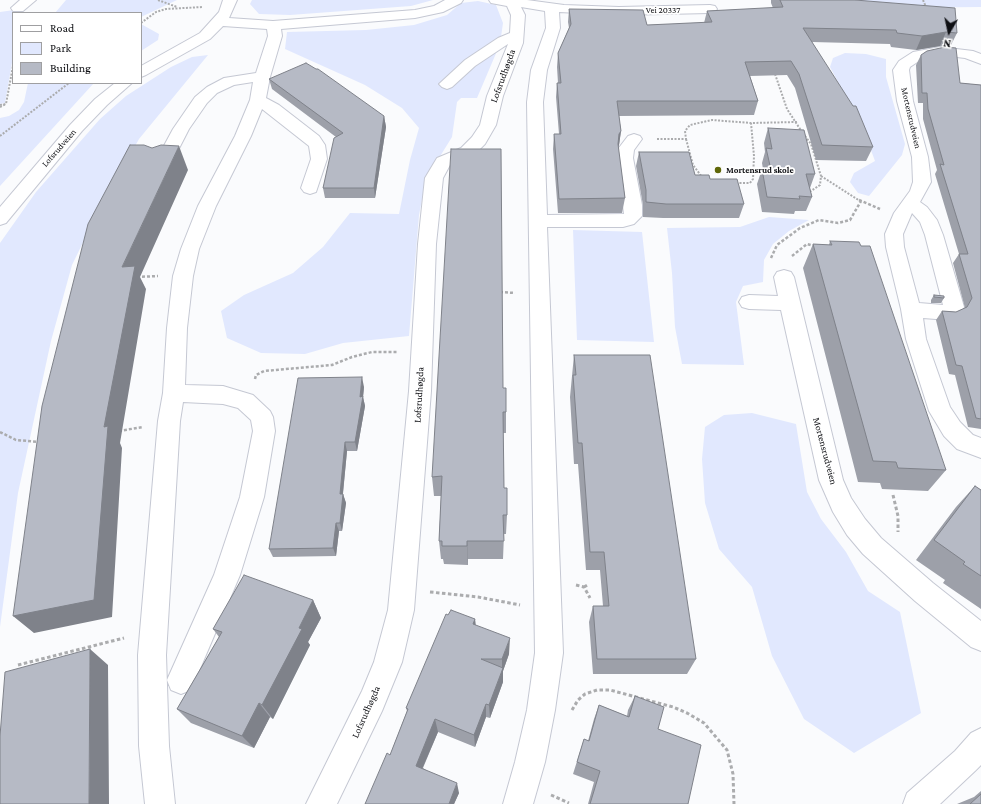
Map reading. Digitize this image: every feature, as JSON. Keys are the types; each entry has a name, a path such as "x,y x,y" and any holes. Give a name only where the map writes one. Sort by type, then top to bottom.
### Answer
{"street":[{"path":"142,71 204,36 219,22 226,12 230,0"},
{"path":"219,22 274,25 415,14 438,9 456,0"},
{"name":"Vei 20337","path":"504,1 552,7 619,11 710,9"},
{"name":"Lofsrudhøgda","path":"321,804 372,701 388,662 401,610 418,407 426,244 434,178 443,162 467,152 479,140 488,125 495,96 516,43 518,16 504,1"},
{"path":"518,804 530,762 541,710 549,653 535,95 539,70 553,28 552,7"},
{"path":"160,804 154,746 152,674 153,631 169,421 174,392 177,328 183,276 190,249 202,218 243,136 258,100 262,77 275,36 274,25"},
{"path":"446,84 470,63 503,41 517,35"},
{"name":"Mortensrudveien","path":"981,60 968,54 946,51 918,55 904,64 902,74 905,101 922,169 922,182 918,192 900,220 894,234 895,247 911,309 916,339 930,388 940,411 952,429 965,442 981,448"},
{"path":"162,166 181,129 201,100 212,90 228,81 262,77"},
{"name":"Lofsrudveien","path":"0,219 48,159 76,128 101,102 123,84"},
{"path":"258,100 273,108 309,136 317,145 319,158 310,188"},
{"path":"538,221 628,220 632,216 633,205 625,158 626,149 634,139"},
{"path":"910,203 921,211 928,220 954,307 953,310 948,313 911,309"},
{"name":"Mortensrudveien","path":"782,274 831,480 842,505 872,546 924,592 981,638"},
{"path":"749,302 789,303"},
{"path":"174,392 223,395 245,401 262,417 264,431 252,497 227,575 181,680"},
{"path":"918,804 965,761 981,743"}],"path":[{"path":"158,0 178,7"},
{"path":"923,0 927,11"},
{"path":"142,21 156,12 178,7 205,7"},
{"path":"0,106 6,104 12,71"},
{"path":"774,71 786,109 797,122 811,144 821,176 820,184 807,194"},
{"path":"0,136 68,84"},
{"path":"705,179 697,172 686,140 686,129 698,122 712,120 797,122"},
{"path":"731,183 752,182 754,156 751,122"},
{"path":"634,139 686,140"},
{"path":"821,176 861,200 900,220"},
{"path":"782,274 769,265 777,245 800,228 819,220 838,224 850,220 861,200"},
{"path":"782,274 782,264 802,247 807,244 815,247"},
{"path":"131,277 183,276"},
{"path":"495,292 522,293"},
{"path":"256,375 264,371 332,366 352,357 372,352"},
{"path":"112,432 169,421"},
{"path":"0,432 3,436 16,440 47,442"},
{"path":"584,587 589,584"},
{"path":"577,585 584,587 590,598"},
{"path":"453,594 490,598 526,606"},
{"path":"18,665 153,631"},
{"path":"571,713 578,700 585,694 597,690 603,690 630,695 673,707 687,713 704,723 727,750 733,774 734,804"},
{"path":"547,794 569,803"}],"green space":[{"path":"66,0 177,0 142,17 142,12 56,12"},
{"path":"252,0 433,0 411,6 290,15 259,14 250,4"},
{"path":"858,0 981,0 981,7 866,8"},
{"path":"478,1 496,5 503,23 500,44 477,98 461,98 457,102 452,137 426,179 419,215 409,336 343,343 305,354 261,353 227,338 221,311 244,295 293,273 323,247 350,213 399,214 410,160 419,128 402,108 365,85 285,49 287,32 366,30 414,25 447,15 461,3"},
{"path":"21,9 21,12 12,12 12,63 5,103 0,104 0,12"},
{"path":"142,25 159,34 158,40 142,50"},
{"path":"845,53 866,54 886,59 886,77 905,144 902,155 869,196 858,193 850,182 854,173 875,161 863,129 830,67 833,58"},
{"path":"208,55 139,139 98,212 72,265 51,341 18,493 0,627 0,243 36,192 100,119 126,96 171,67 192,57"},
{"path":"28,84 93,84 0,186 0,118 9,116 19,110 24,102"},
{"path":"769,217 809,220 789,231 773,244 764,260 763,282 743,286 736,302 744,365 682,364 675,327 672,273 667,228 740,227"},
{"path":"573,230 642,232 654,342 577,340"},
{"path":"752,413 796,424 807,492 821,519 846,552 868,591 900,612 921,713 854,753 804,719 772,656 752,587 719,549 705,503 702,459 705,427 724,415"}],"building":[{"path":"780,0 855,0 955,8 957,33 946,32 922,36 897,33 896,30 803,28 853,106 856,106 873,147 822,145 799,74 791,61 745,62 758,101 617,101 621,131 619,134 618,144 625,198 559,199 554,134 561,134 557,83 561,83 558,53 571,24 569,9 643,10 647,25 712,22 707,11 783,7"},
{"path":"945,47 956,48 960,83 981,85 981,419 976,418 962,366 956,365 942,311 956,312 967,307 972,298 959,254 968,254 940,164 944,165 928,109 927,93 922,93 921,55 927,51"},
{"path":"306,63 318,69 384,116 374,188 323,188 334,138 343,133 269,79"},
{"path":"768,128 804,130 815,174 806,174 812,197 799,196 800,199 767,197 762,169 771,170 766,148 772,149"},
{"path":"130,145 144,145 152,148 161,145 179,146 122,267 135,266 104,427 108,426 94,600 13,616 42,406 88,224"},
{"path":"451,149 501,149 503,388 506,388 506,412 503,412 504,488 507,488 507,515 503,515 504,541 467,541 467,546 442,546 442,541 439,541 442,476 432,477"},
{"path":"639,152 689,152 695,175 709,175 710,179 737,179 744,204 666,204 646,202 646,190"},
{"path":"830,241 859,242 861,246 870,246 946,470 898,468 896,462 873,461 813,244 832,245"},
{"path":"934,295 944,296 944,298 934,297"},
{"path":"574,355 650,355 696,659 597,659 593,606 609,606 604,552 590,552 582,443 578,443 573,375 576,375"},
{"path":"362,377 360,397 363,396 355,442 345,442 340,494 343,494 340,523 336,523 333,548 269,549 298,378"},
{"path":"975,486 981,490 981,576 963,564 965,562 934,540"},
{"path":"244,575 313,600 299,628 302,629 262,705 259,703 242,736 177,709 222,632 213,629"},
{"path":"451,610 475,619 473,624 510,638 502,659 481,659 503,668 489,705 486,704 474,735 435,719 416,766 457,783 449,804 365,804 387,753 390,755 408,709 406,708 446,614 448,615"},
{"path":"90,649 89,804 0,804 0,736 5,672"},
{"path":"635,696 664,707 658,729 701,745 688,804 590,804 600,771 577,762 584,739 589,741 599,705 629,717"},
{"path":"981,794 981,804 970,804"}],"place":[{"name":"Mortensrud skole","path":"718,170"}]}
